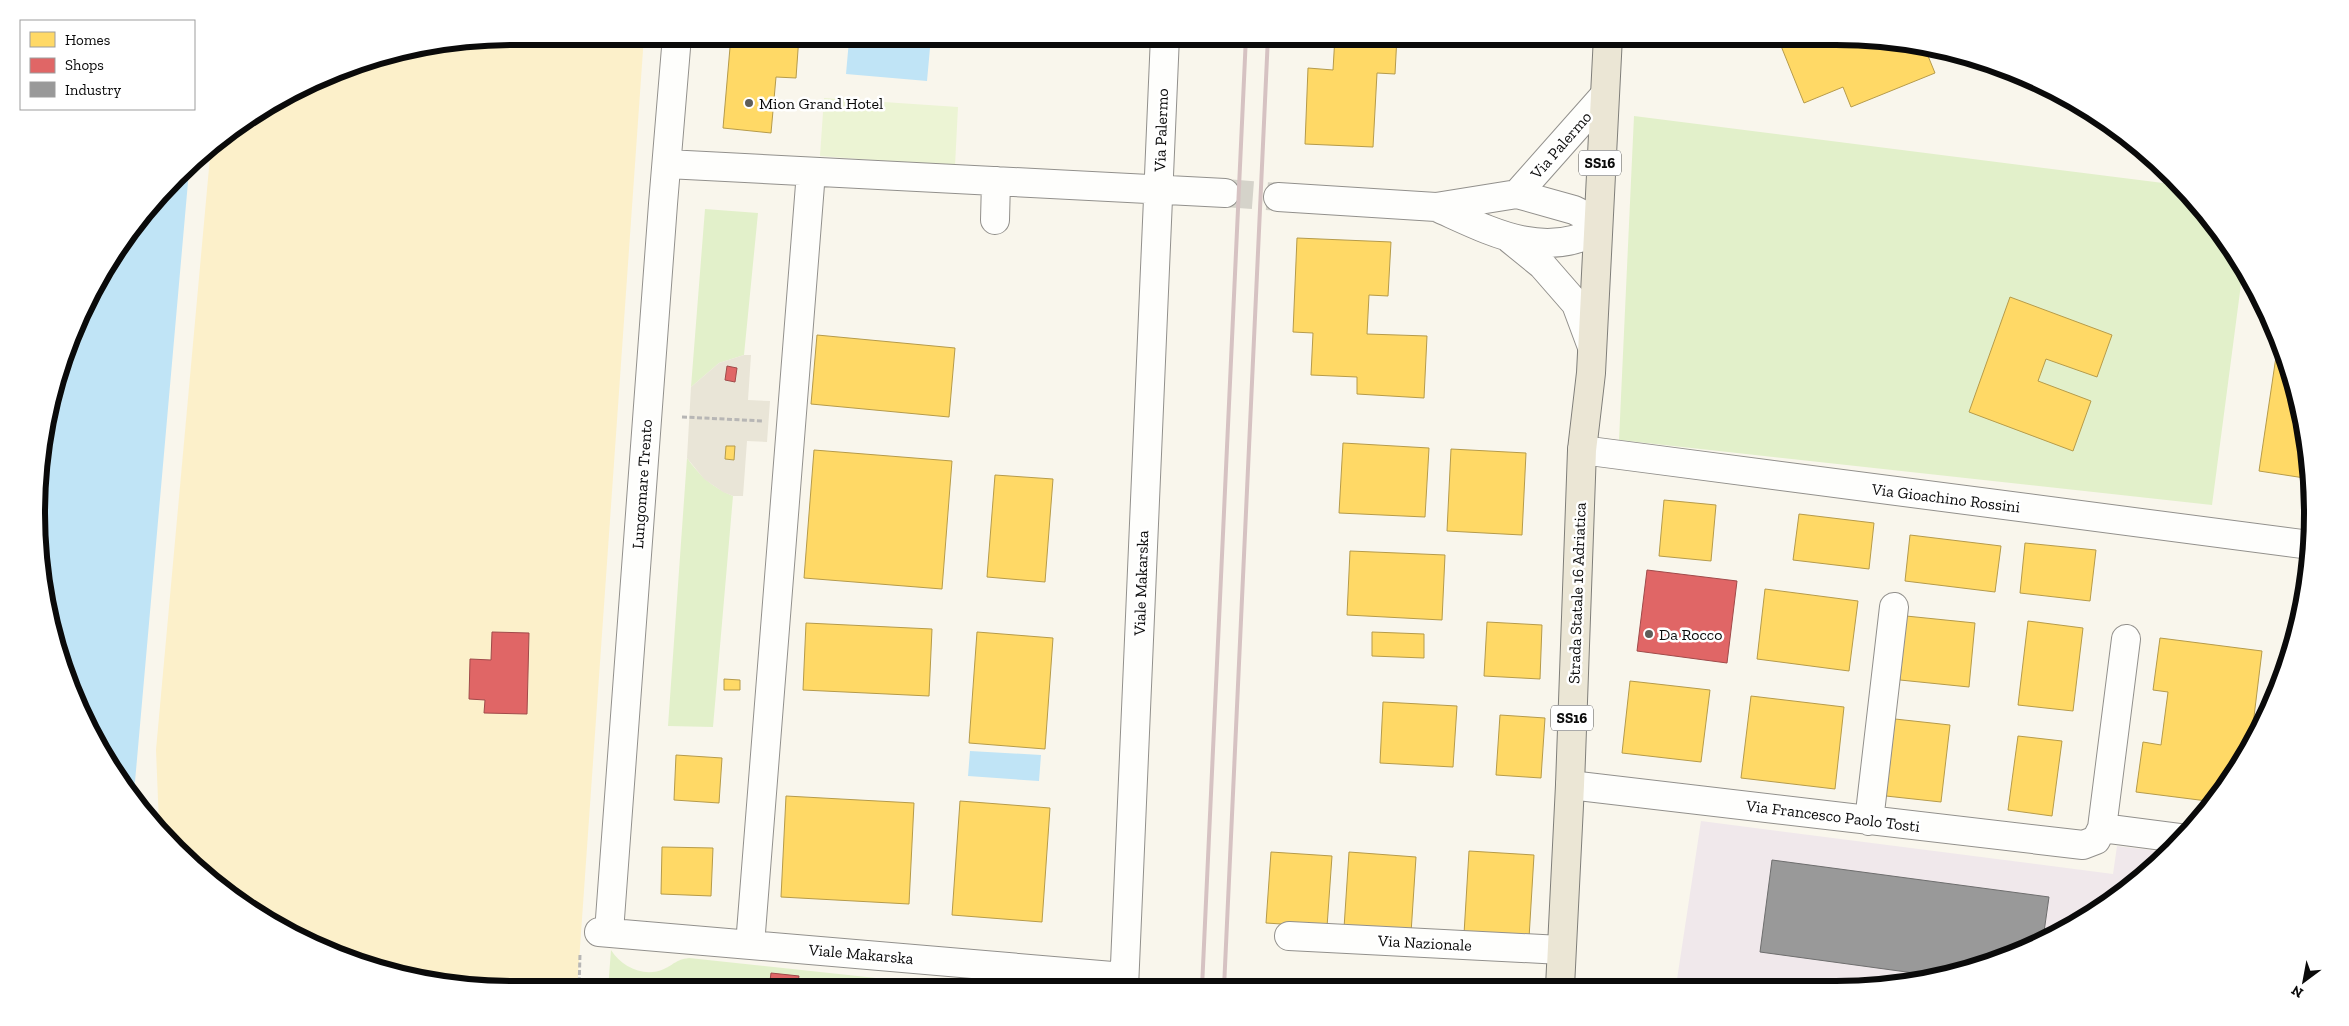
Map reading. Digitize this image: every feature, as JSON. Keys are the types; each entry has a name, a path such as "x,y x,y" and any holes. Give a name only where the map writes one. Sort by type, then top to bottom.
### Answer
{"main road":[{"name":"SS16","path":"1598,230 1603,97 1607,45"},
{"name":"Strada Statale 16 Adriatica","path":"1560,981 1570,785 1582,450 1592,346 1598,230"}],"street":[{"name":"Lungomare Trento","path":"604,932 677,45"},
{"name":"Via Palermo","path":"1165,45 1159,188 1225,193"},
{"name":"Via Palermo","path":"1517,194 1603,97"},
{"path":"667,164 1159,188"},
{"path":"750,945 811,172"},
{"path":"995,220 996,181"},
{"name":"Viale Makarska","path":"1124,981 1159,188"},
{"name":"Via Palermo","path":"1278,197 1436,207 1517,194 1574,210 1582,214 1598,230 1582,239 1562,243 1535,242 1509,238 1436,207"},
{"name":"Via Palermo","path":"1509,238 1542,265 1576,304 1592,346"},
{"name":"Via Gioachino Rossini","path":"1582,450 2303,544"},
{"path":"1869,821 1894,607"},
{"path":"2099,834 2126,639"},
{"name":"Via Francesco Paolo Tosti","path":"1570,785 2083,845 2099,834 2173,838"},
{"name":"Viale Makarska","path":"604,932 1114,981"},
{"name":"Via Nazionale","path":"1289,936 1561,950"}],"path":[{"path":"682,417 768,422"},
{"path":"579,981 580,951"}],"shaded area":[{"path":"744,355 751,355 748,400 770,401 767,442 747,441 743,496 733,496 723,492 704,479 687,458 691,387 719,363","holes":["726,446 734,447 734,460 725,459"]},
{"path":"1701,821 2113,874 2117,846 2159,851 2121,884 2070,918 2043,933 2015,945 1957,965 1897,977 1867,980 1677,981"}],"green space":[{"path":"824,98 958,107 955,166 820,156"},
{"path":"1634,116 2169,184 2207,228 2242,280 2212,505 1619,440"},
{"path":"705,209 758,213 744,355 719,363 691,387"},
{"path":"687,458 707,480 733,496 713,727 668,726"},
{"path":"611,950 627,966 649,972 664,969 678,961 689,958 904,981 609,981"}],"sand":[{"path":"643,45 578,981 482,980 422,972 363,956 306,933 253,902 228,884 204,865 161,822 159,819 156,750 210,156 253,124 306,93 363,70 392,61 452,49 482,46"}],"water":[{"path":"849,45 900,45 930,48 927,81 846,74"},
{"path":"188,176 134,788 93,720 70,663 61,634 49,574 46,544 46,482 54,422 61,392 70,363 93,306 124,253 142,228 161,204"},
{"path":"970,751 1041,755 1039,781 968,776"}],"building: Homes":[{"name":"Mion Grand Hotel","path":"730,45 798,45 796,78 776,77 771,133 723,128"},
{"path":"1334,45 1397,45 1395,74 1377,73 1373,147 1305,144 1308,68 1333,70"},
{"path":"1781,45 1867,46 1927,54 1935,73 1851,107 1843,87 1804,103"},
{"path":"1297,238 1391,242 1388,296 1369,295 1367,334 1427,336 1424,398 1357,394 1357,377 1311,375 1313,333 1293,332"},
{"path":"2010,297 2112,335 2097,377 2046,359 2038,381 2091,401 2073,451 1969,412"},
{"path":"817,335 955,348 949,417 811,404"},
{"path":"2276,356 2295,422 2303,478 2259,471"},
{"path":"1343,443 1429,448 1425,517 1339,513"},
{"path":"726,446 735,446 734,460 725,459"},
{"path":"1451,449 1526,453 1522,535 1447,531"},
{"path":"814,450 952,461 942,589 804,578"},
{"path":"995,475 1053,479 1045,582 987,577"},
{"path":"1664,500 1716,505 1711,561 1659,556"},
{"path":"1799,514 1874,523 1869,569 1793,560"},
{"path":"1910,535 2001,546 1995,592 1905,581"},
{"path":"2025,543 2096,550 2090,601 2020,593"},
{"path":"1350,551 1445,555 1442,620 1347,615"},
{"path":"1765,589 1858,601 1849,671 1757,659"},
{"path":"1906,616 1975,623 1969,687 1900,680"},
{"path":"2028,621 2083,628 2073,711 2018,705"},
{"path":"1487,622 1542,625 1540,679 1484,676"},
{"path":"806,623 932,629 929,696 803,690"},
{"path":"977,632 1053,638 1045,749 969,743"},
{"path":"1372,632 1424,634 1424,658 1372,656"},
{"path":"2160,638 2262,651 2253,726 2225,773 2205,801 2136,792 2143,742 2161,745 2168,692 2153,690"},
{"path":"724,679 740,680 740,690 724,690"},
{"path":"1630,681 1710,690 1701,762 1622,753"},
{"path":"1751,696 1844,707 1835,789 1741,778"},
{"path":"1383,702 1457,706 1453,767 1380,763"},
{"path":"1500,715 1545,718 1541,778 1496,775"},
{"path":"1895,719 1950,725 1941,802 1886,796"},
{"path":"2018,736 2062,741 2052,816 2008,810"},
{"path":"676,755 722,758 719,803 674,800"},
{"path":"786,796 914,803 909,904 781,897"},
{"path":"960,801 1050,808 1042,922 952,915"},
{"path":"662,847 713,848 711,896 661,894"},
{"path":"1469,851 1534,855 1529,938 1464,934"},
{"path":"1271,852 1332,856 1327,927 1266,923"},
{"path":"1349,852 1416,857 1411,933 1344,928"}],"building: Shops":[{"path":"727,366 737,368 735,382 725,380"},
{"path":"1647,570 1737,581 1727,663 1637,651"},
{"path":"492,632 529,633 527,714 484,713 485,700 469,699 470,659 491,660"},
{"path":"771,973 799,976 798,981 770,981"}],"building: Industry":[{"path":"1772,860 2049,897 2044,932 1986,956 1927,972 1918,974 1760,952"}],"tunnel":[{"path":"1225,193 1278,197"}],"railway":[{"path":"1202,981 1246,45"},
{"path":"1224,981 1268,45"}],"place":[{"name":"Mion Grand Hotel","path":"749,103"},
{"name":"Da Rocco","path":"1649,634"}]}
